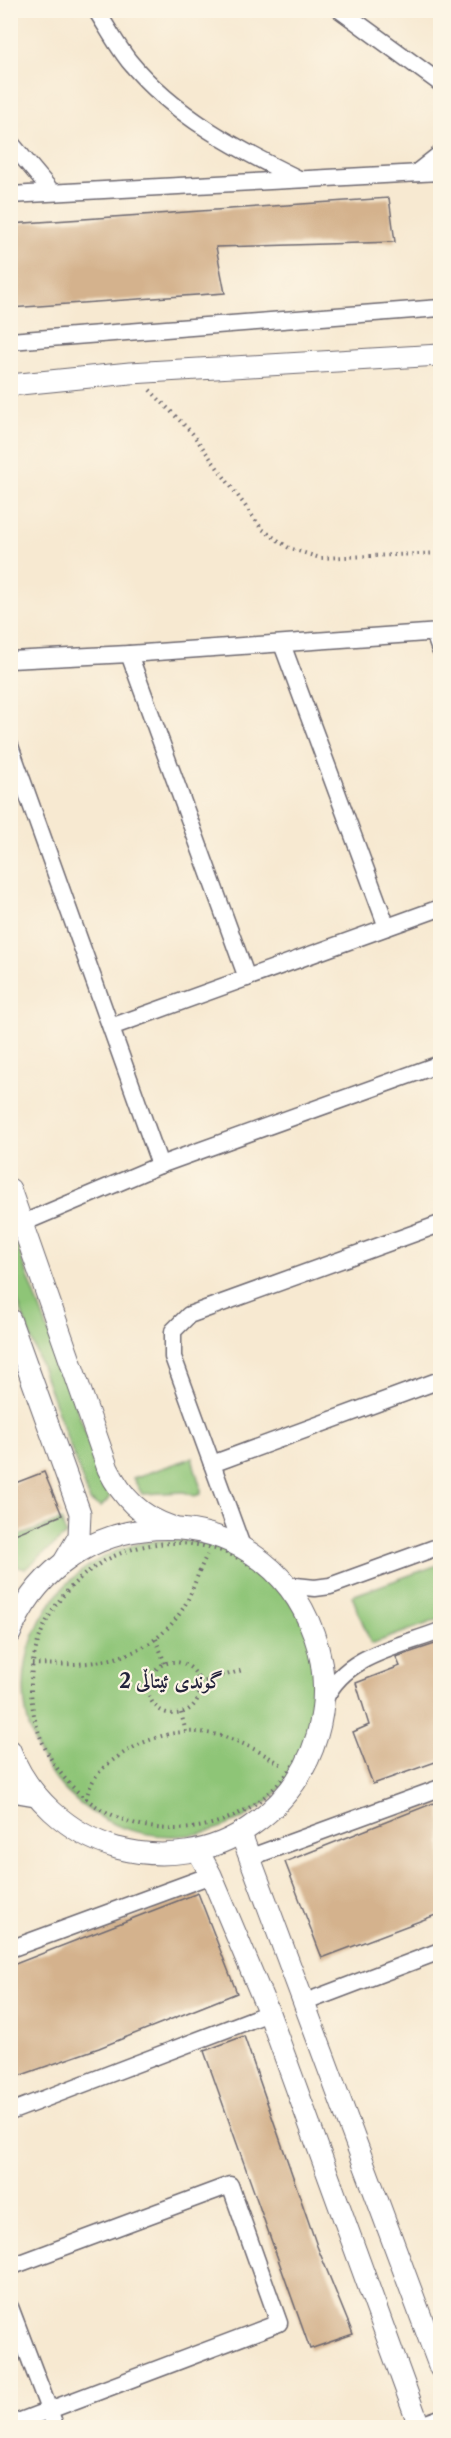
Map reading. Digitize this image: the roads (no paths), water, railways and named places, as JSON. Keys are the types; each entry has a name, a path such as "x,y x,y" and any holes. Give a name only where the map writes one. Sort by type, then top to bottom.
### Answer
{"street":[{"path":"96,10 129,61 192,121 245,153 302,180"},
{"path":"340,10 441,83"},
{"path":"10,142 52,192"},
{"path":"415,173 441,154"},
{"path":"10,195 441,171"},
{"path":"10,341 441,308"},
{"path":"10,385 130,373 441,355"},
{"path":"10,660 282,644 437,632 441,650"},
{"path":"282,644 387,927"},
{"path":"129,654 246,978"},
{"path":"10,746 160,1165"},
{"path":"111,1027 440,909"},
{"path":"23,1223 160,1165 441,1064"},
{"path":"10,1189 108,1469 129,1502 153,1519 175,1529"},
{"path":"243,1549 173,1357 173,1330 181,1320 441,1224"},
{"path":"10,1319 81,1522 76,1543 60,1565 33,1593 12,1624"},
{"path":"212,1464 441,1380"},
{"path":"10,1750 20,1771 39,1798 70,1826 108,1845 150,1854 198,1851 241,1834 268,1815 291,1791 309,1763 320,1732 325,1699 324,1668 317,1638 304,1610 286,1585 273,1571 243,1549 199,1532 154,1528 114,1536 95,1543 60,1565"},
{"path":"286,1585 315,1588 330,1586 441,1546"},
{"path":"325,1699 335,1681 349,1667 441,1631"},
{"path":"251,1857 441,1788"},
{"path":"10,1793 39,1798"},
{"path":"241,1834 441,2367"},
{"path":"198,1851 211,1875 269,2013 417,2427 441,2418"},
{"path":"10,1949 211,1875"},
{"path":"303,2003 441,1951"},
{"path":"10,2112 269,2013"},
{"path":"10,2267 230,2185 279,2322 10,2425"},
{"path":"10,2307 56,2427"}],"district":[{"name":"گوندی ئیتاڵی 2","path":"171,1681"}]}
